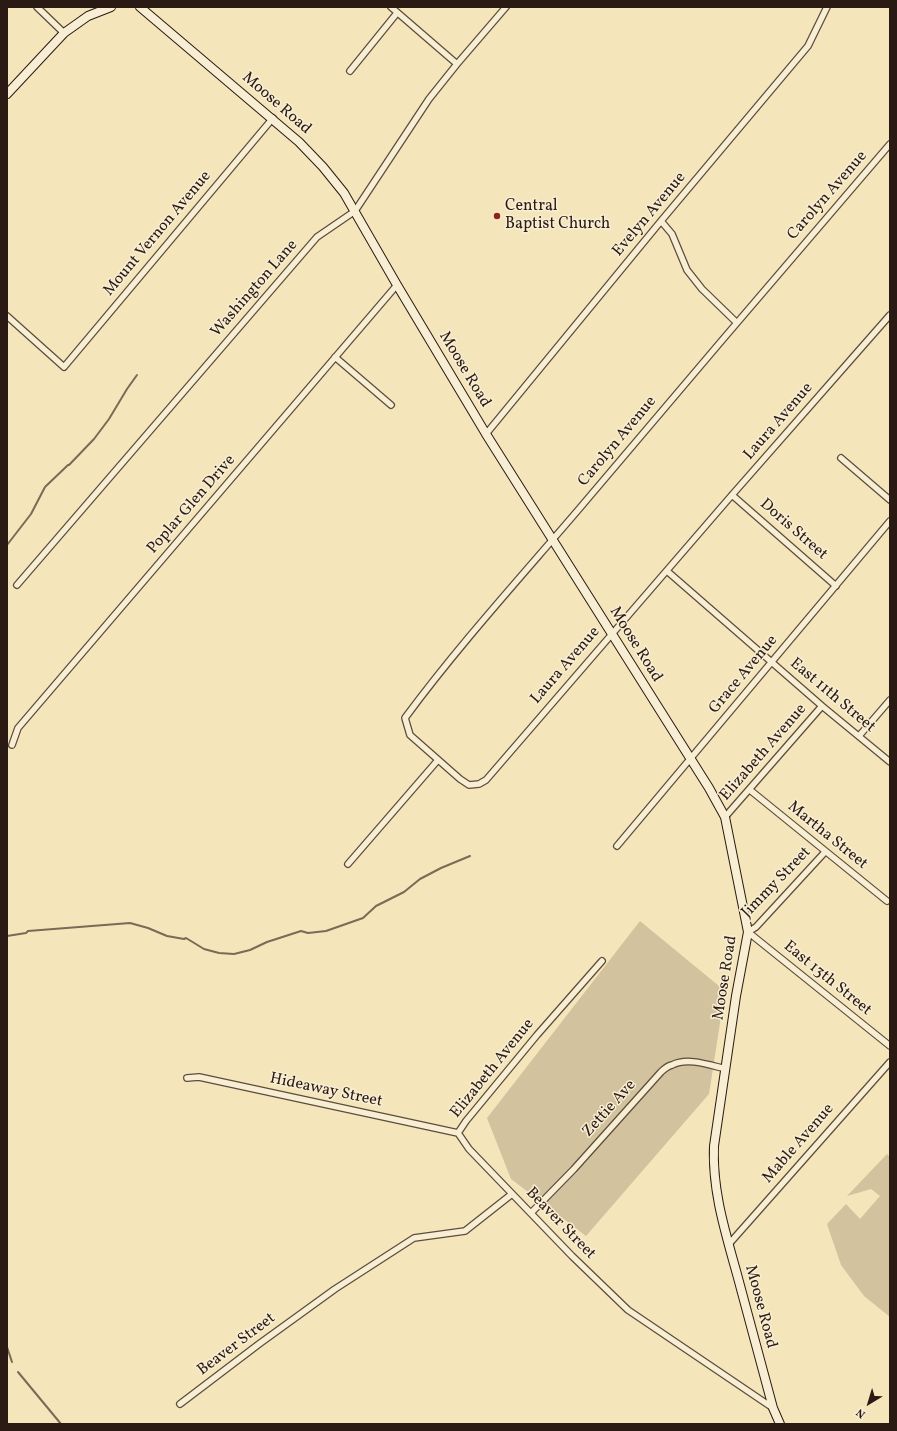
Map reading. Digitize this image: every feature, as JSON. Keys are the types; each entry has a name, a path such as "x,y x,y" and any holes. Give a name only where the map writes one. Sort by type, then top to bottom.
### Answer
{"street":[{"path":"37,7 64,33"},
{"path":"7,94 64,33 88,16 111,7"},
{"name":"Moose Road","path":"140,7 273,118 323,167 344,193 486,434 709,788 725,817 748,932 714,1146 713,1165 718,1201 728,1244 773,1408 780,1424"},
{"path":"391,7 457,64"},
{"name":"Washington Lane","path":"17,585 317,237 355,211 429,99 506,7"},
{"name":"Evelyn Avenue","path":"486,434 661,221 808,46 827,7"},
{"path":"350,71 397,13"},
{"name":"Mount Vernon Avenue","path":"7,316 64,367 273,118"},
{"name":"Carolyn Avenue","path":"438,760 410,735 405,718 483,622 736,322 890,144"},
{"path":"661,221 672,234 687,270 702,289 736,322"},
{"name":"Poplar Glen Drive","path":"12,745 18,728 23,722 397,285"},
{"name":"Laura Avenue","path":"438,760 469,785 478,784 486,780 732,494 890,315"},
{"path":"335,358 391,406"},
{"path":"841,458 890,500"},
{"name":"Doris Street","path":"732,494 836,586"},
{"name":"Grace Avenue","path":"617,846 890,521"},
{"name":"East 11th Street","path":"667,571 822,706 890,762"},
{"path":"859,736 890,700"},
{"name":"Elizabeth Avenue","path":"725,817 822,706"},
{"path":"348,864 438,760"},
{"name":"Martha Street","path":"750,790 887,901"},
{"name":"Jimmy Street","path":"748,932 756,927 825,852"},
{"name":"East 13th Street","path":"748,932 890,1046"},
{"name":"Elizabeth Avenue","path":"512,1194 469,1149 458,1133 466,1121 537,1035 602,961"},
{"name":"Zettie Ave","path":"531,1213 661,1072 672,1064 684,1062 706,1064 726,1069"},
{"name":"Mable Avenue","path":"728,1244 890,1062"},
{"name":"Hideaway Street","path":"187,1078 199,1077 458,1133"},
{"name":"Beaver Street","path":"180,1404 335,1289 414,1238 465,1231 512,1194 572,1256 628,1310 773,1408"}],"shaded area":[{"path":"640,921 725,991 709,1094 586,1236 511,1179 487,1118"},
{"path":"887,1154 890,1157 890,1317 864,1296 841,1265 827,1224 846,1204 860,1219 880,1196 871,1189 847,1196"}],"waterway":[{"path":"7,545 31,514 45,487 94,439 109,419 137,375"},
{"path":"7,936 26,933 28,931 130,923 148,928 167,936 184,939 186,938 204,949 219,953 234,954 250,950 267,942 301,931 308,933 326,931 363,918 376,906 404,892 420,879 441,868 470,856"},
{"path":"7,1347 12,1362"},
{"path":"18,1372 61,1424"}],"place":[{"name":"Central Baptist Church","path":"497,216"}]}
